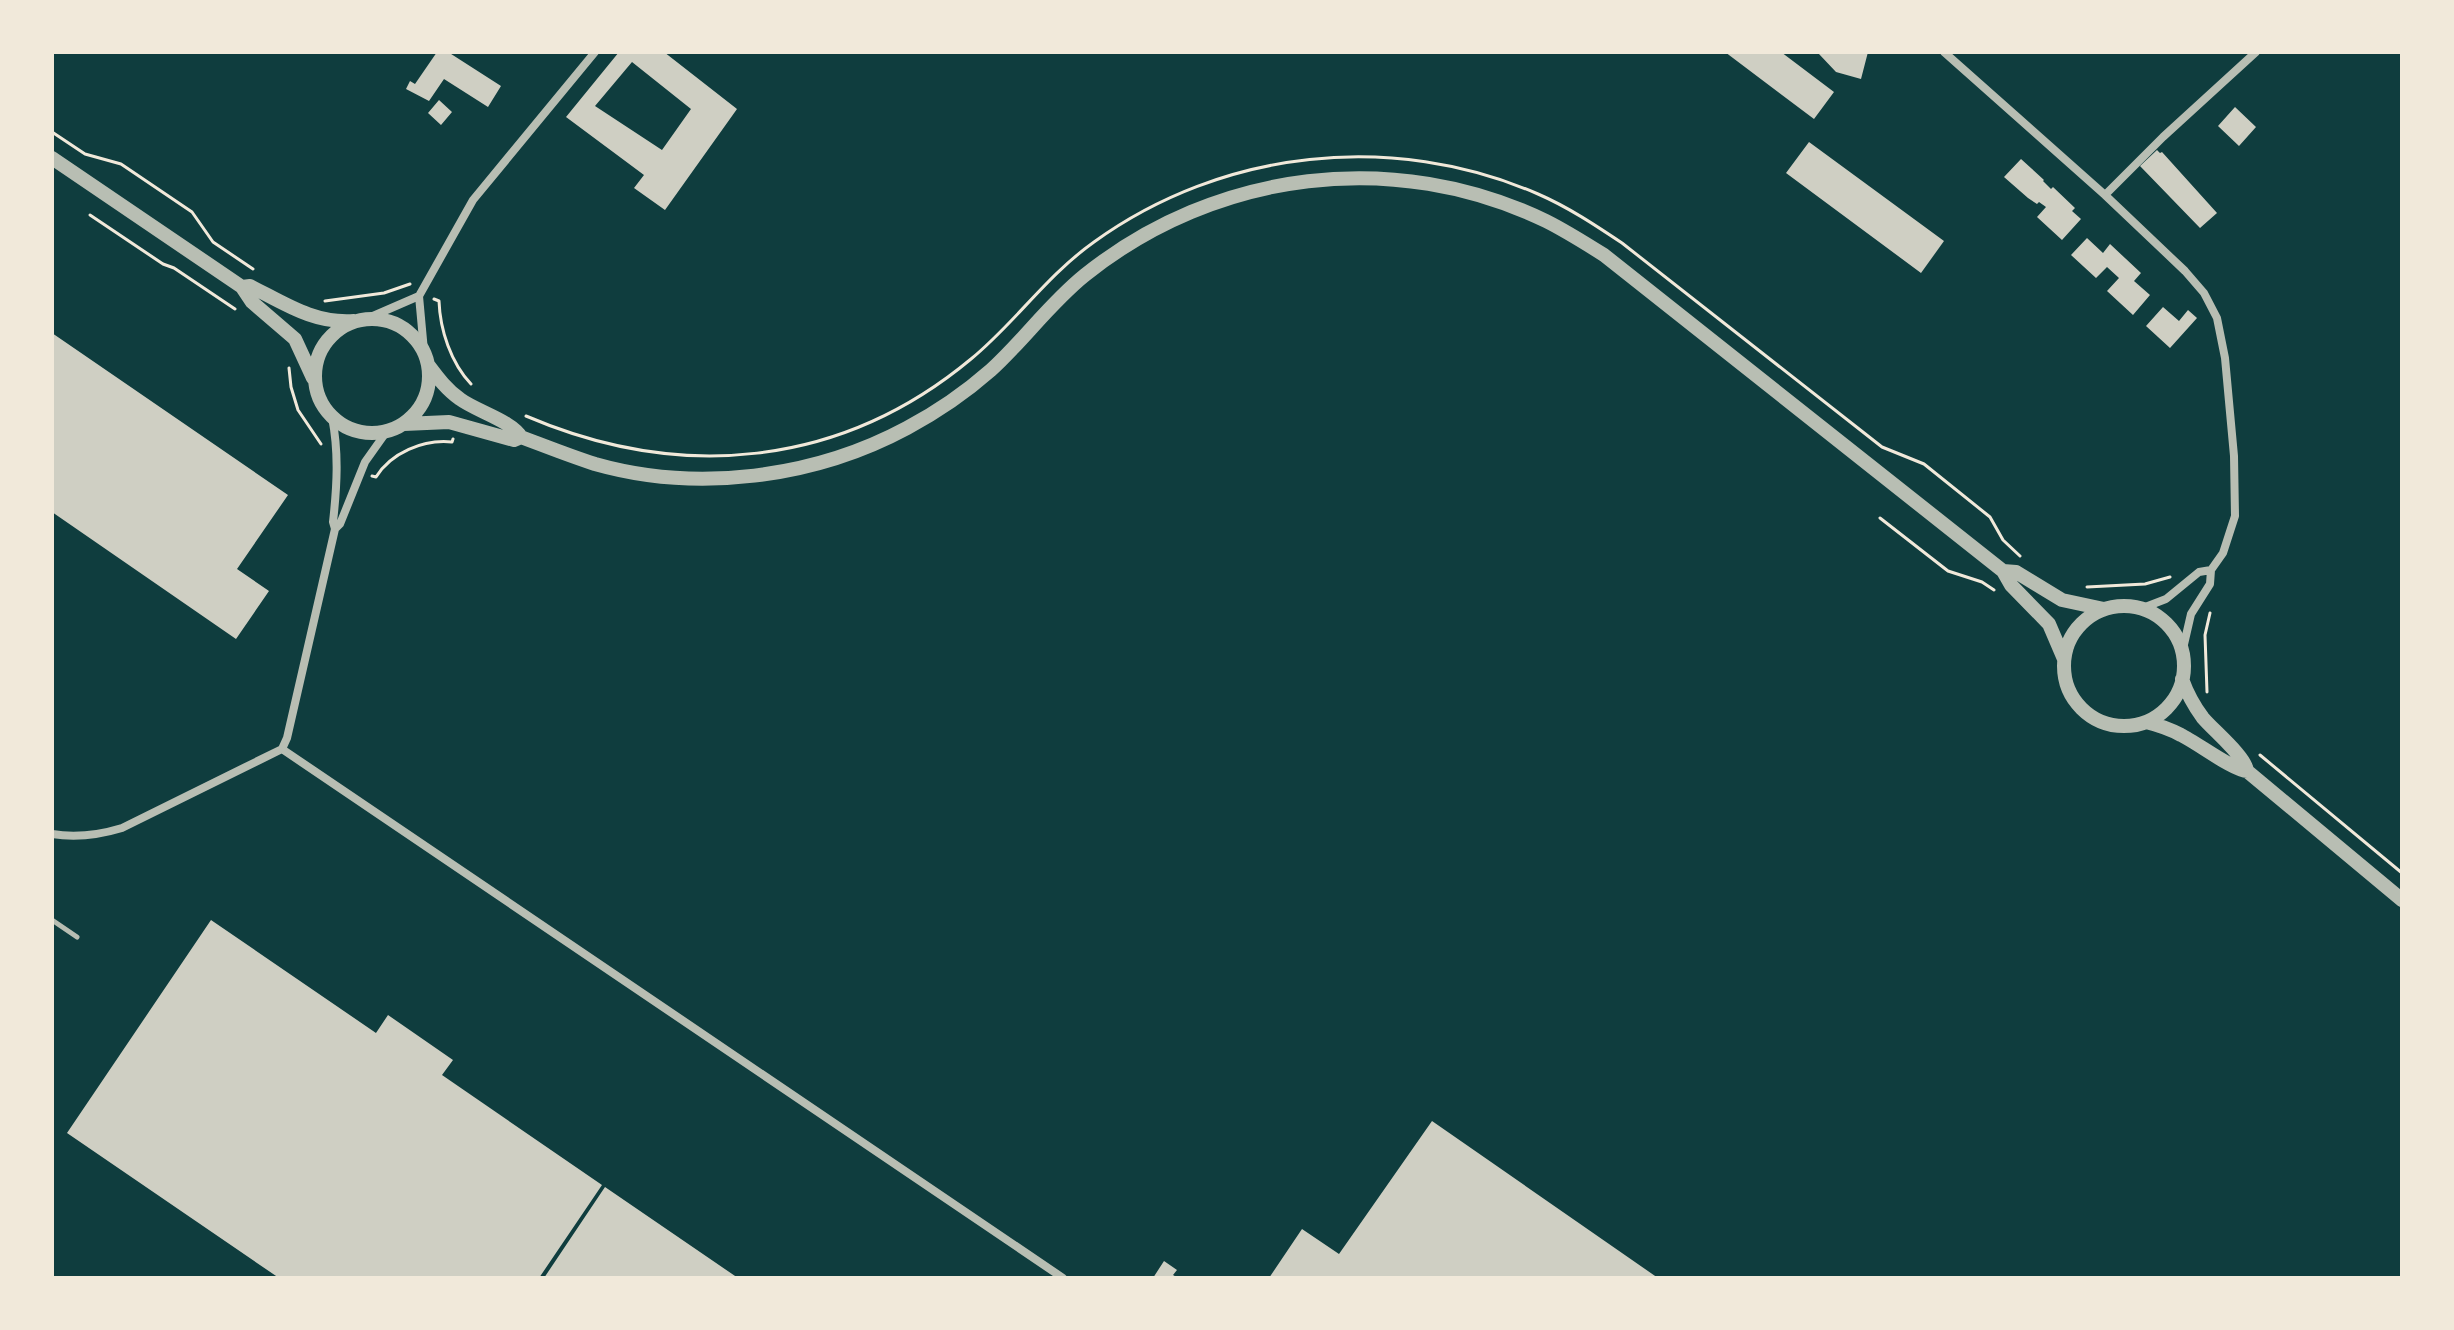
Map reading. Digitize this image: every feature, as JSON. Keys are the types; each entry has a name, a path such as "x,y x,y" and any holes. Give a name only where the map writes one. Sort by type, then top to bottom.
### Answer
{"street":[{"path":"332,417 353,430 370,433 387,431 417,413 426,398 429,382 419,296 473,200 595,52"},
{"path":"1944,52 2105,195 2185,271 2204,293 2217,318 2225,358 2235,516 2223,553 2211,570 2210,584 2191,614 2182,653 2180,688 2171,704 2157,717 2119,727 2100,722 2084,712 2072,696 2065,678 2064,659 2068,643 2077,628 2089,617 2116,606 2140,609 2155,615 2177,638 2182,653"},
{"path":"2105,195 2256,52"},
{"path":"52,158 242,287 252,302 295,339 310,368 319,396 332,417 338,445 335,529 282,749 122,828 81,836 52,834"},
{"path":"429,366 458,398 512,427 521,437 596,464 693,478 749,476 804,467 906,429 952,400 992,369 1082,277 1127,245 1175,218 1230,197 1287,183 1355,177 1410,180 1479,195 1518,209 1547,221 1604,255 2003,571 2011,585 2049,624 2064,659"},
{"path":"242,287 250,286 309,316 342,322 384,320 414,336 424,351"},
{"path":"316,384 316,367 330,337 344,327 419,296"},
{"path":"403,424 449,422 514,440 521,437"},
{"path":"335,529 340,524 365,462 387,431"},
{"path":"2140,609 2166,599 2199,572 2211,570"},
{"path":"2003,571 2016,572 2062,600 2104,609"},
{"path":"2182,679 2195,708 2243,760 2247,771"},
{"path":"2146,722 2177,732 2237,770 2247,771 2402,900"},
{"path":"282,749 1063,1278"}],"lane":[{"path":"52,920 77,937"}],"path":[{"path":"52,132 85,154 121,164 192,212 213,242 253,269"},
{"path":"524,415 599,443 656,453 723,456 764,453 823,440 884,416 942,382 988,344 1072,259 1122,223 1159,202 1213,180 1251,169 1318,157 1385,156 1439,163 1503,180 1539,194 1591,221 1882,447 1924,464 1990,517 2009,548 2030,563"},
{"path":"90,215 243,314"},
{"path":"321,300 384,293 408,283"},
{"path":"439,301 441,323 451,351 463,375 475,387"},
{"path":"287,357 298,410 321,446"},
{"path":"376,477 383,465 399,454 431,441 452,442"},
{"path":"1880,518 1948,571 1982,582 1993,590"},
{"path":"2086,587 2145,584 2172,576"},
{"path":"2208,694 2205,635 2210,611"},
{"path":"2255,751 2402,873"}],"building":[{"path":"437,52 448,52 501,86 488,107 444,79 429,101 406,89 410,81 415,84"},
{"path":"619,52 664,52 737,109 665,210 634,188 644,175 566,117","holes":["632,62 691,109 662,150 595,106"]},
{"path":"1725,52 1781,52 1834,92 1814,119"},
{"path":"1819,52 1868,52 1861,79 1836,72"},
{"path":"439,100 452,112 441,125 428,113"},
{"path":"2235,107 2256,127 2239,146 2218,126"},
{"path":"1809,142 1944,241 1921,273 1786,173"},
{"path":"2157,150 2217,213 2200,228 2140,166"},
{"path":"2021,159 2075,208 2072,211 2081,219 2062,240 2037,217 2046,207 2028,198 2004,177"},
{"path":"2087,238 2103,253 2110,244 2141,273 2134,281 2150,295 2133,315 2107,291 2119,278 2107,267 2096,278 2071,255"},
{"path":"2163,307 2179,321 2188,310 2197,318 2170,348 2146,326"},
{"path":"52,333 288,495 237,569 269,591 236,639 52,512"},
{"path":"211,920 376,1033 388,1015 453,1060 442,1075 602,1185 539,1278 279,1278 67,1133"},
{"path":"1432,1121 1658,1278 1269,1278 1302,1229 1339,1254"},
{"path":"605,1187 738,1278 544,1278"},
{"path":"1164,1261 1177,1270 1173,1275 1178,1278 1153,1278"}]}
